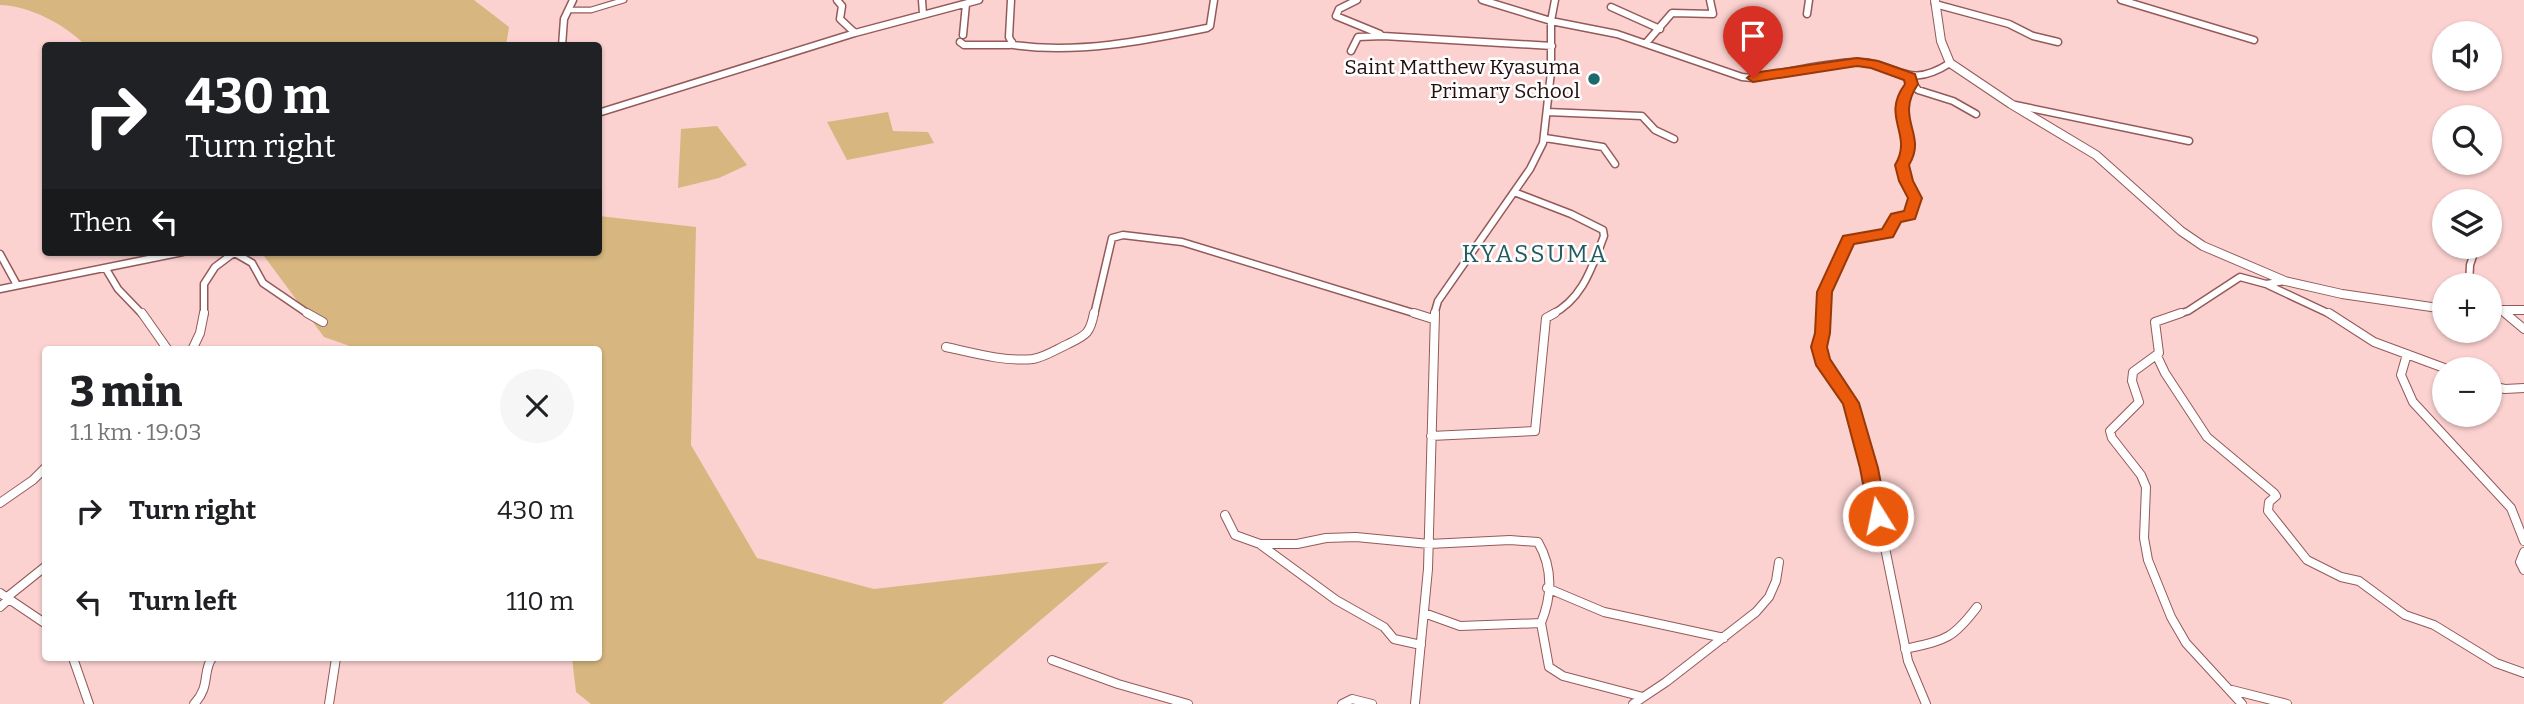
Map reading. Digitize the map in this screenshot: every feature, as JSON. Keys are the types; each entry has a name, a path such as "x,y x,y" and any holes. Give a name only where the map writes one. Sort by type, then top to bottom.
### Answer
{"street":[{"path":"562,42 564,19 573,0"},
{"path":"569,10 591,10 624,0"},
{"path":"837,0 842,6 841,19 855,33"},
{"path":"922,0 923,14"},
{"path":"602,112 855,33 979,0"},
{"path":"1011,0 1009,37 1016,46 1070,49 1173,36 1209,27 1214,0"},
{"path":"1357,0 1339,9 1336,16 1390,36"},
{"path":"1482,0 1551,21 1595,27 1742,77 1753,78 1857,62 1873,64 1911,81 1918,90 1953,101 1976,114"},
{"path":"1415,704 1429,544 1433,319 1438,301 1530,169 1545,138 1552,46 1551,21 1555,0"},
{"path":"1646,43 1672,13 1713,14 1710,0"},
{"path":"1807,14 1809,0"},
{"path":"2121,0 2254,40"},
{"path":"2058,42 1935,2 1941,41 1950,63 2011,104 2096,155 2181,231 2239,263 2285,281 2342,294 2432,307"},
{"path":"963,35 966,4"},
{"path":"1611,7 1660,29"},
{"path":"893,15 894,19 902,20"},
{"path":"1351,51 1358,37 1390,36 1552,46"},
{"path":"960,42 964,45 1002,46 1012,42"},
{"path":"1926,704 1905,649 1869,468 1851,403 1822,360 1819,347 1825,292 1849,240 1888,233 1896,217 1910,215 1915,198 1906,181 1902,165 1909,153 1909,141 1901,116 1903,97 1911,81 1931,75 1950,63"},
{"path":"2011,104 2189,141"},
{"path":"602,106 609,110"},
{"path":"1548,112 1642,116 1655,130 1674,139"},
{"path":"1545,138 1603,147 1615,164"},
{"path":"1431,436 1535,431 1546,318 1567,307 1595,264 1604,236 1603,230 1571,214 1514,192"},
{"path":"946,347 988,356 1031,359 1086,335 1091,329 1112,239 1123,235 1182,242 1266,270 1433,319"},
{"path":"0,254 17,285"},
{"path":"0,289 165,256"},
{"path":"194,346 200,333 205,308 204,284 215,267 229,256"},
{"path":"241,256 253,263 259,279 309,316 323,322"},
{"path":"2239,263 2240,277"},
{"path":"106,269 118,289 141,312 166,346"},
{"path":"2242,704 2186,643 2171,617 2154,579 2146,549 2146,487 2141,475 2110,435 2115,425 2139,402 2132,381 2133,372 2159,353 2155,322 2188,311 2240,277 2266,284 2307,301 2374,342 2432,363"},
{"path":"2266,284 2285,281"},
{"path":"2502,310 2524,310"},
{"path":"2502,311 2524,329"},
{"path":"2407,354 2401,375 2413,402 2511,508 2524,541"},
{"path":"2157,356 2165,373 2207,437 2274,493 2268,511 2307,560 2341,577 2359,581 2405,615 2434,625 2496,663 2524,673"},
{"path":"2502,388 2524,388"},
{"path":"0,503 42,471"},
{"path":"1225,515 1236,535 1260,544 1336,600 1384,628 1394,639 1421,645"},
{"path":"1260,544 1297,544 1326,538 1356,537 1429,544 1510,540 1538,542 1546,553 1549,565 1548,608 1541,623 1549,667 1563,676 1643,696"},
{"path":"2524,552 2520,562 2524,570"},
{"path":"1633,704 1666,682 1756,612 1769,597 1776,581 1779,562"},
{"path":"0,607 5,597 42,569"},
{"path":"1547,588 1604,612 1724,638"},
{"path":"5,597 42,621"},
{"path":"1905,649 1935,642 1958,632 1977,607"},
{"path":"1424,613 1460,626 1541,623"},
{"path":"1052,660 1118,684 1188,704"},
{"path":"74,661 89,704"},
{"path":"194,704 206,688 209,674 207,665 210,661"},
{"path":"328,704 335,661"},
{"path":"2231,690 2287,704"},
{"path":"1342,704 1352,698 1372,704"}],"shaded area":[{"path":"0,0 474,0 509,27 507,42 82,42 68,30 34,12 0,5"},
{"path":"888,112 893,131 928,132 934,143 847,160 827,122"},
{"path":"717,126 747,165 719,178 678,188 681,129"},
{"path":"602,216 696,227 691,445 757,558 874,589 1109,562 942,704 591,704 576,692 572,661 602,661 602,346 350,346 324,337 264,256 602,256"}],"place":[{"name":"Saint Matthew Kyasuma Primary School","path":"1594,79"}],"district":[{"name":"KYASSUMA","path":"1535,254"}],"route":[{"path":"1753,78 1857,62 1873,64 1910,77 1911,84 1903,97 1901,116 1909,141 1909,153 1902,165 1906,181 1915,198 1910,215 1896,217 1888,233 1854,238 1843,248 1825,292 1819,347 1822,360 1851,403 1869,468 1878,516"}]}
